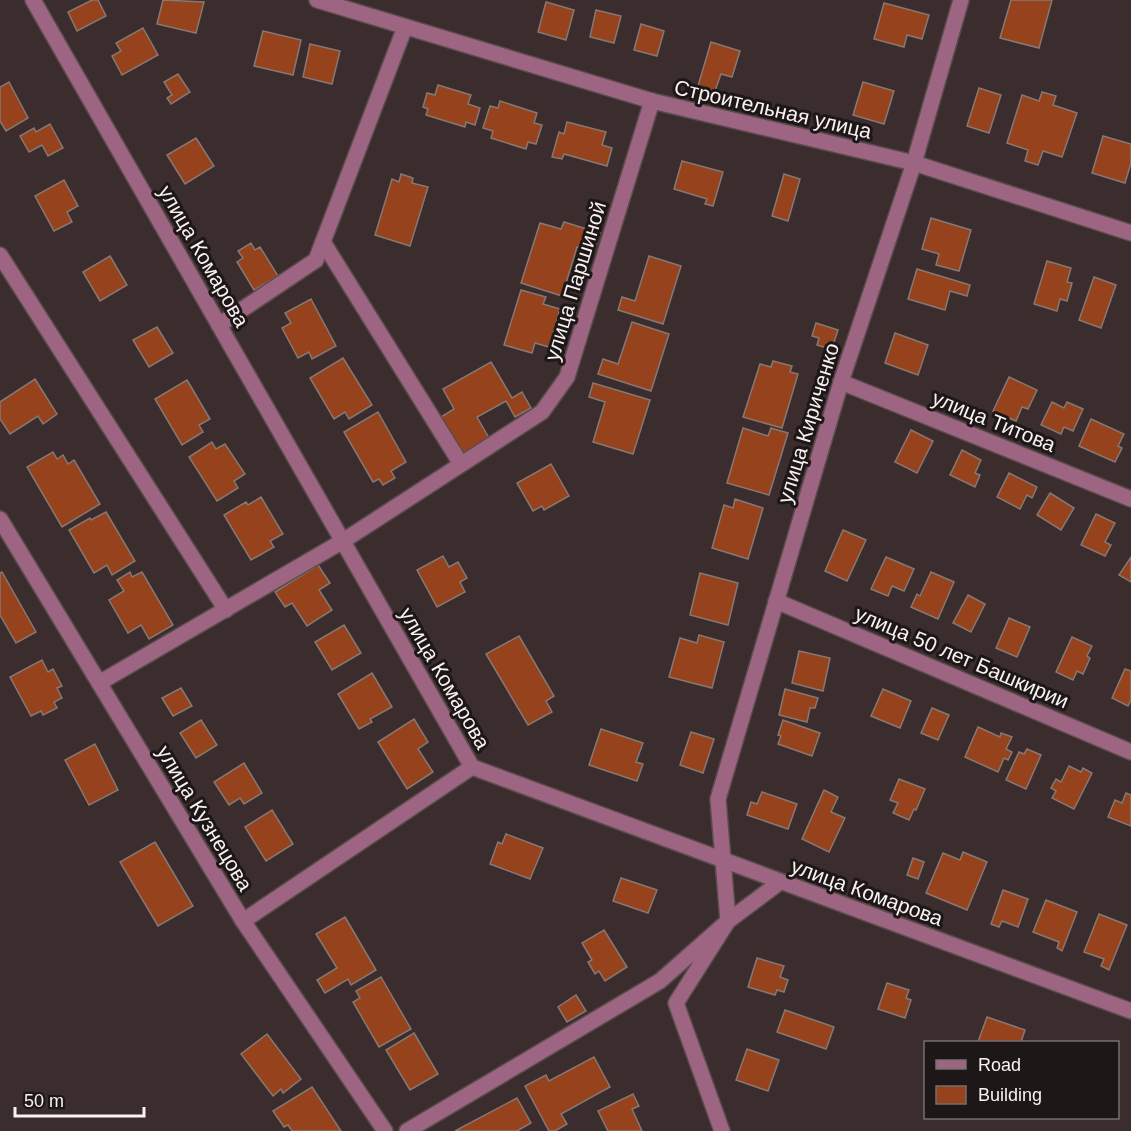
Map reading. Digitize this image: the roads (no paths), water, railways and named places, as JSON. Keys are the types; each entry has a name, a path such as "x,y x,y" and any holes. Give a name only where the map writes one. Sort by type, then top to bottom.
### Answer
{"street":[{"name":"улица Комарова","path":"33,0 472,767 1131,1011"},
{"name":"Строительная улица","path":"317,0 652,101 914,163 1131,233"},
{"name":"улица Кириченко","path":"728,921 718,799 841,382 914,163 961,0"},
{"path":"219,325 316,260 405,27"},
{"name":"улица Паршиной","path":"99,683 343,541 542,412 567,377 652,101"},
{"path":"323,242 461,464"},
{"path":"0,255 226,610"},
{"name":"улица Титова","path":"841,382 1131,499"},
{"name":"улица Кузнецова","path":"0,519 243,921 385,1131"},
{"name":"улица 50 лет Башкирии","path":"776,600 1131,753"},
{"path":"243,921 472,767"},
{"path":"407,1131 660,981 728,921 780,882"},
{"path":"722,1131 676,1003 728,921"}]}
